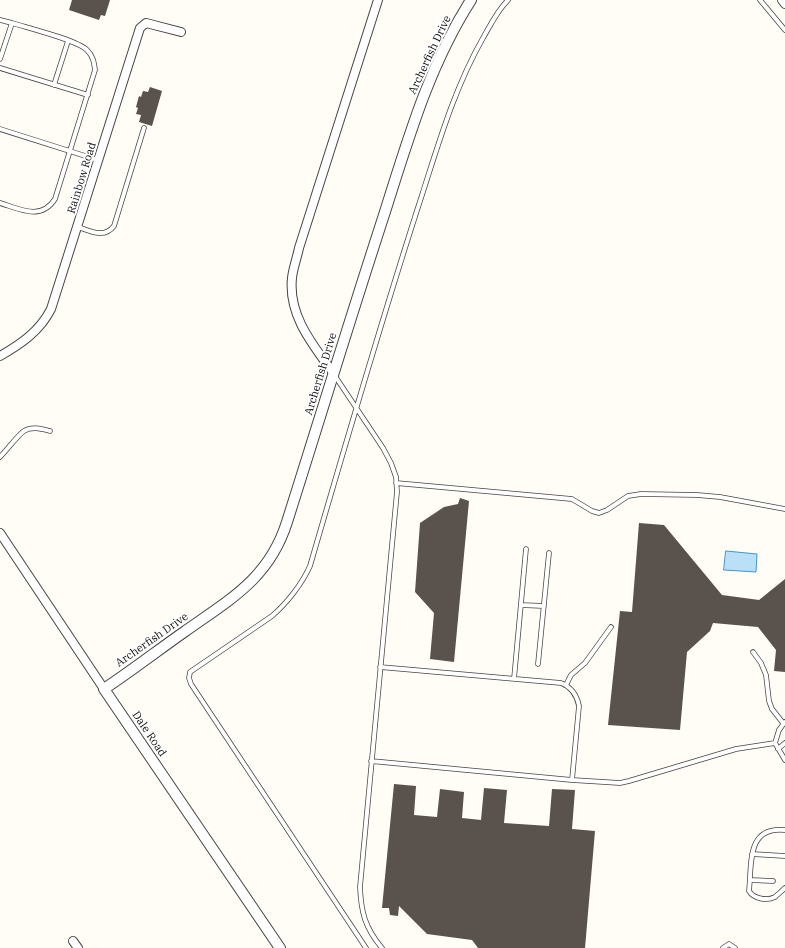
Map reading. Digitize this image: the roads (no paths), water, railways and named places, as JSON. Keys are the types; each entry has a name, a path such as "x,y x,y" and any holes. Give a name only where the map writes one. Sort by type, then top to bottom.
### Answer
{"street":[{"path":"334,374 302,328 293,303 292,278 299,248 378,0"},
{"name":"Archerfish Drive","path":"104,689 235,596 266,566 276,549 284,531 426,88 445,46 471,0"},
{"path":"782,0 785,4"},
{"name":"Rainbow Road","path":"0,356 35,332 47,317 55,300 140,28 146,24 150,24 182,32"},
{"name":"Dale Road","path":"0,533 280,948"}],"lane":[{"path":"366,948 195,691 189,678 190,672 194,668 282,607 306,574 310,566 355,408 450,108 473,54 499,10 508,0"},
{"path":"760,0 785,30"},
{"path":"0,20 81,46 91,54 95,70 55,199 46,209 32,212 0,203"},
{"path":"0,60 12,23"},
{"path":"54,85 68,41"},
{"path":"0,68 88,95"},
{"path":"78,227 102,233 111,230 114,226 144,128"},
{"path":"0,129 99,160"},
{"path":"334,374 387,456 394,470 396,483 395,513 360,874 360,906 370,932 382,948"},
{"path":"0,457 24,431 40,429 50,431"},
{"path":"396,483 572,499 592,511 599,513 607,510 628,496 641,494 707,496 785,509"},
{"path":"514,679 526,549"},
{"path":"538,664 549,553"},
{"path":"521,605 544,606"},
{"path":"566,685 571,675 585,663 612,627"},
{"path":"753,652 766,675 769,701 772,709 784,722 779,730 775,743 785,760"},
{"path":"380,667 566,685 578,698 579,706 572,780"},
{"path":"371,761 572,780 624,783 736,749 775,743"},
{"path":"778,749 785,743"},
{"path":"785,830 773,830 762,835 755,842 752,854 749,891 754,897 762,899 771,898 785,888"},
{"path":"752,854 785,856"},
{"path":"750,880 774,881"},
{"path":"723,948 729,944 732,944 735,948"}],"water":[{"path":"726,551 757,554 756,572 724,570"}]}
